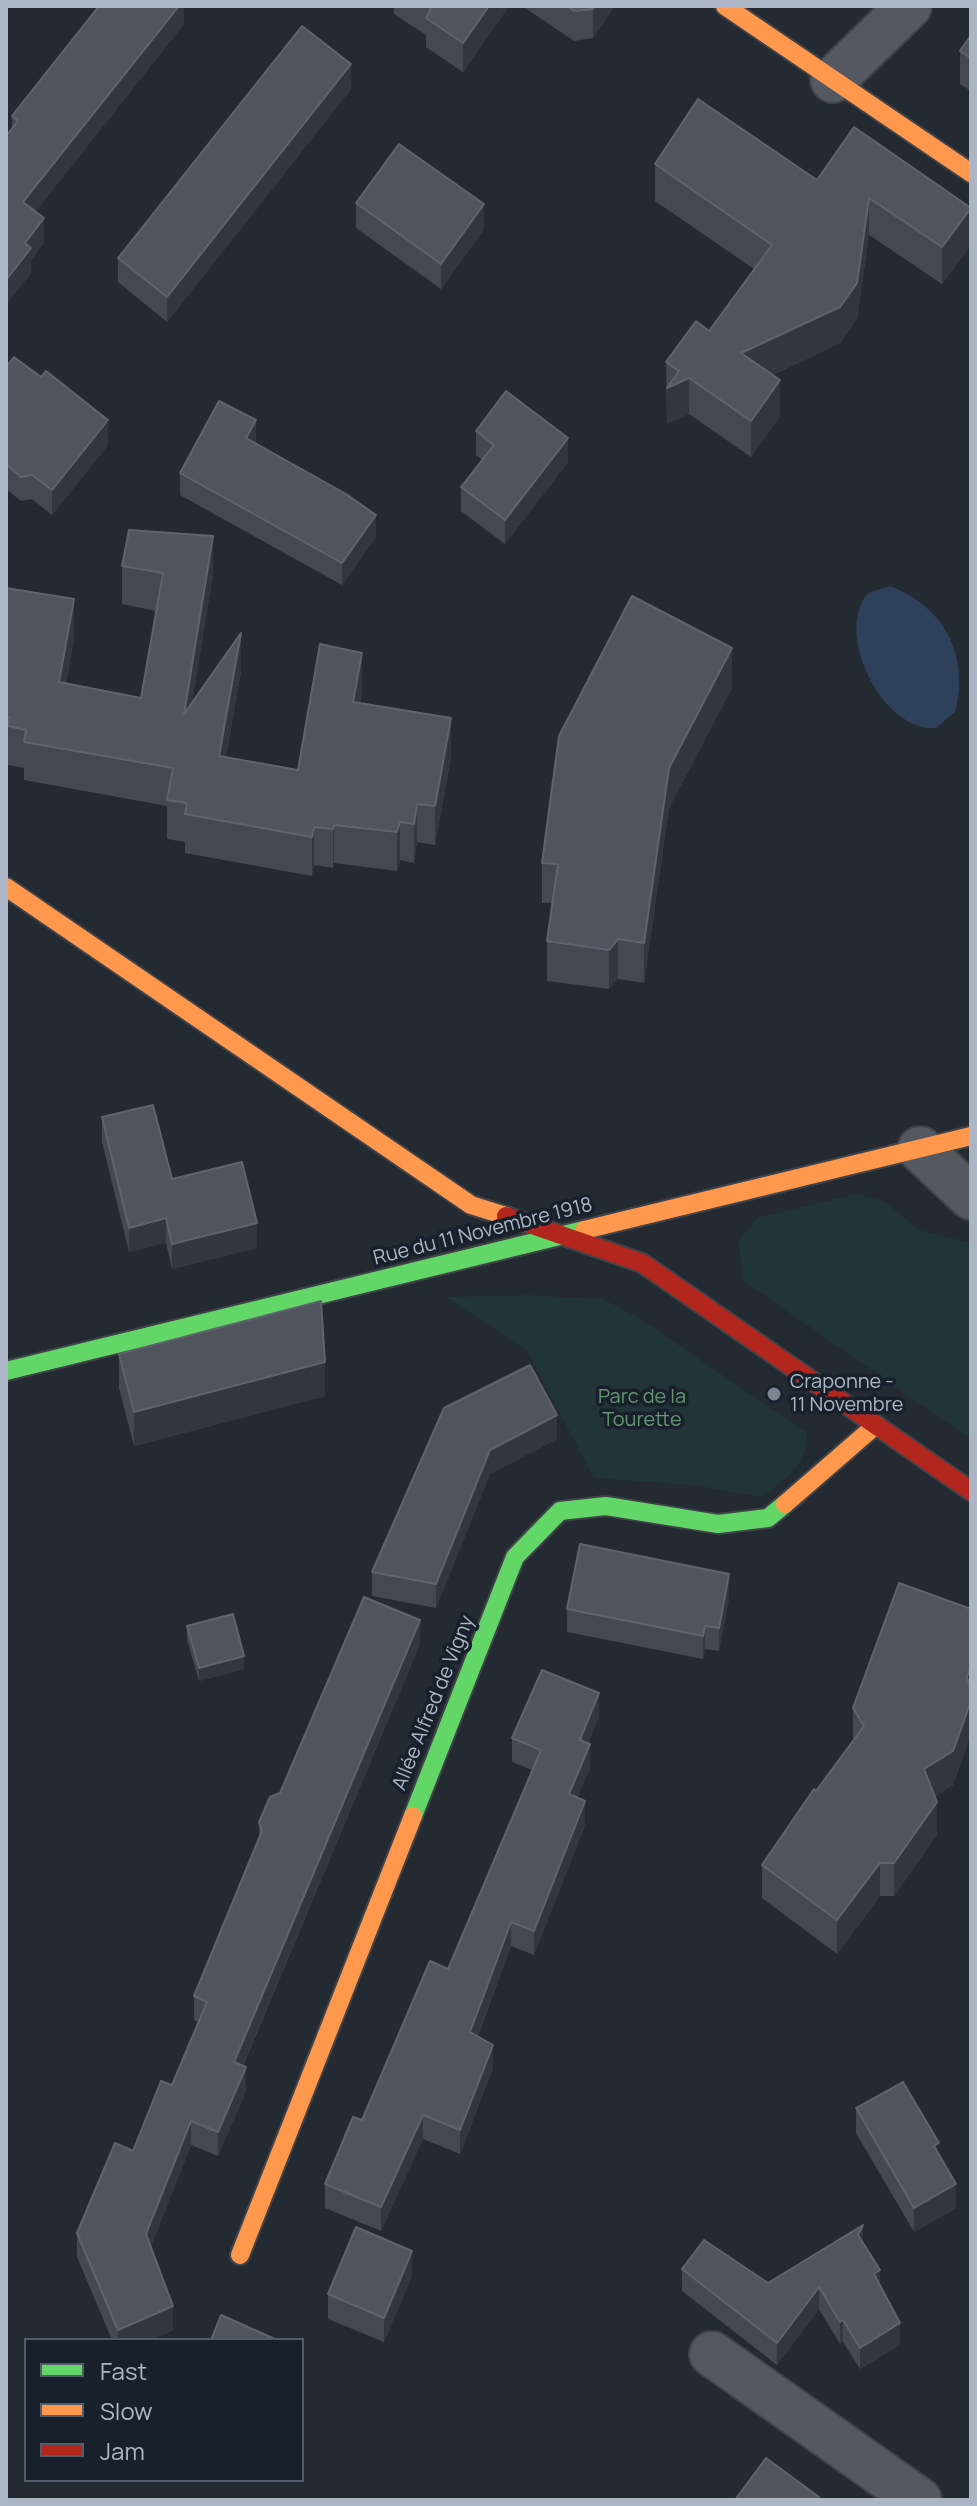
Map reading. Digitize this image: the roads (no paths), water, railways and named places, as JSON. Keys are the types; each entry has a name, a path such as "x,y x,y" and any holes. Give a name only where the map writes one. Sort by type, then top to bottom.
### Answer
{"street":[{"path":"725,6 971,173"},
{"path":"833,80 909,6"},
{"path":"6,887 471,1205 565,1234 642,1263 971,1491"},
{"name":"Rue du 11 Novembre 1918","path":"6,1371 971,1136"},
{"path":"920,1149 971,1197"},
{"name":"Allée Alfred de Vigny","path":"240,2255 515,1557 560,1511 606,1506 718,1524 768,1518 876,1425"},
{"path":"712,2354 919,2500"}],"water":[{"path":"890,586 909,595 938,620 955,653 959,691 955,712 936,728 916,725 898,715 882,698 860,655 856,632 859,610 868,593"}],"place":[{"name":"Craponne - 11 Novembre","path":"774,1394"}],"park label":[{"name":"Parc de la Tourette","path":"642,1408"}]}
